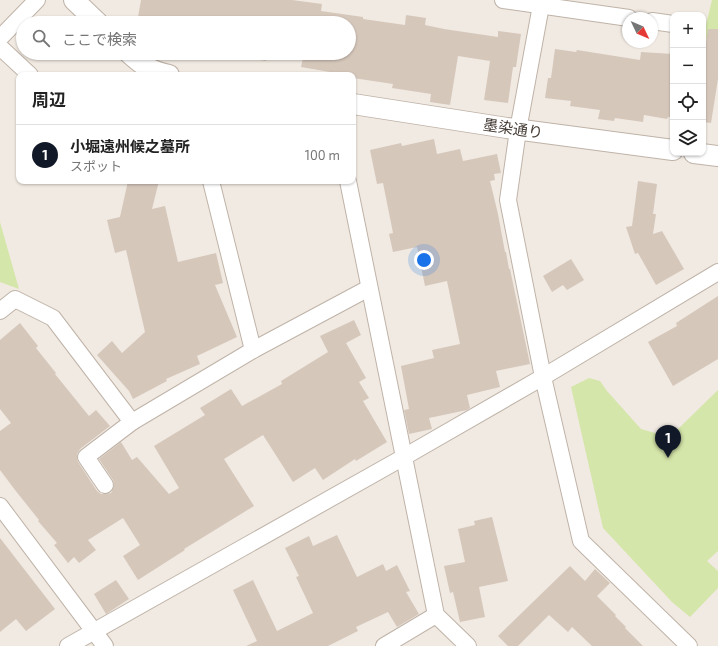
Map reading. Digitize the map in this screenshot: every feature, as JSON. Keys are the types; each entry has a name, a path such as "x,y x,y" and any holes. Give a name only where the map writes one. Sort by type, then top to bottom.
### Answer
{"street":[{"path":"21,16 37,0"},
{"path":"74,0 91,16"},
{"path":"503,0 542,3 622,17"},
{"path":"542,3 518,130 508,200 543,377 581,541 689,646"},
{"path":"0,38 16,22"},
{"path":"658,22 670,24"},
{"path":"0,47 27,72"},
{"path":"136,60 154,72"},
{"name":"墨染通り","path":"356,104 518,130 670,150"},
{"path":"706,154 718,156"},
{"path":"212,184 253,350"},
{"path":"349,184 436,615 468,646"},
{"path":"68,646 404,458 718,272"},
{"path":"105,485 86,457 132,422 253,350 369,288"},
{"path":"0,310 15,299 53,318 132,422"},
{"path":"0,506 105,646"},
{"path":"384,646 436,615"}],"green space":[{"path":"712,0 718,0 718,42 706,38 706,25"},
{"path":"0,222 19,289 0,282"},
{"path":"589,378 600,381 641,429 655,433 678,429 718,390 718,551 707,561 718,571 718,588 690,617 672,602 603,528 571,387"}],"building":[{"path":"141,0 292,0 322,4 321,11 356,16 138,16"},
{"path":"406,15 426,18 425,25 444,29 498,37 498,31 521,34 516,67 513,67 508,103 484,100 490,61 458,56 450,105 430,102 431,94 392,88 393,84 356,78 356,72 330,72 301,67 302,60 356,60 356,16 363,17 363,19 405,25"},
{"path":"708,29 718,29 718,79 711,123 706,122 706,43"},
{"path":"555,49 576,52 577,50 640,60 641,52 670,54 670,117 667,119 644,115 643,122 615,118 614,121 598,119 600,110 570,106 571,101 545,98 548,78 551,78"},
{"path":"434,139 437,154 460,149 463,161 497,154 501,173 494,174 495,180 490,181 530,364 496,371 500,387 467,395 470,408 467,410 429,418 432,429 409,434 404,410 409,409 401,366 434,358 432,350 460,344 447,281 425,286 417,247 393,252 389,234 393,233 383,183 377,184 370,150 401,143 402,146"},
{"path":"638,181 657,184 653,214 656,214 653,234 662,231 684,269 656,285 638,253 635,254 626,227 632,226"},
{"path":"127,184 158,184 152,209 165,206 178,262 216,253 223,283 215,285 237,337 197,356 200,364 166,379 167,381 133,399 129,391 97,355 112,341 122,353 145,332 126,250 115,253 107,220 120,217"},
{"path":"571,259 584,280 567,290 563,285 552,292 543,276"},
{"path":"718,296 718,359 673,386 648,342 677,326 676,323"},
{"path":"354,320 361,335 346,343 366,378 359,382 369,398 363,401 387,442 356,461 355,459 323,480 315,468 293,482 263,435 224,459 254,506 184,549 185,550 138,580 123,556 140,545 123,518 88,540 96,550 79,563 74,557 68,563 54,545 57,543 38,521 39,520 0,470 0,431 11,423 0,409 0,340 20,323 38,346 36,348 56,373 55,374 89,416 96,410 110,426 80,449 77,454 78,462 97,491 101,494 106,494 111,493 113,489 113,480 99,459 121,442 132,460 137,457 169,494 179,488 154,446 205,415 200,408 231,389 242,406 282,384 281,381 328,352 320,336"},
{"path":"492,517 508,581 479,587 485,617 460,622 453,592 450,593 444,566 465,562 458,529 475,525 474,521"},
{"path":"337,535 357,577 383,564 386,571 397,565 410,591 406,592 419,614 397,627 388,612 356,627 358,631 328,646 246,646 257,641 233,590 253,580 277,631 313,613 296,577 299,576 285,548 309,536 313,546"},
{"path":"0,538 55,609 26,631 16,619 0,632"},
{"path":"570,566 585,581 595,569 610,583 597,596 643,646 592,646 572,627 568,632 549,615 518,646 508,646 498,636"},
{"path":"116,580 129,599 106,614 94,594"}],"place":[{"name":"小堀遠州候之墓所","path":"668,458"}]}
